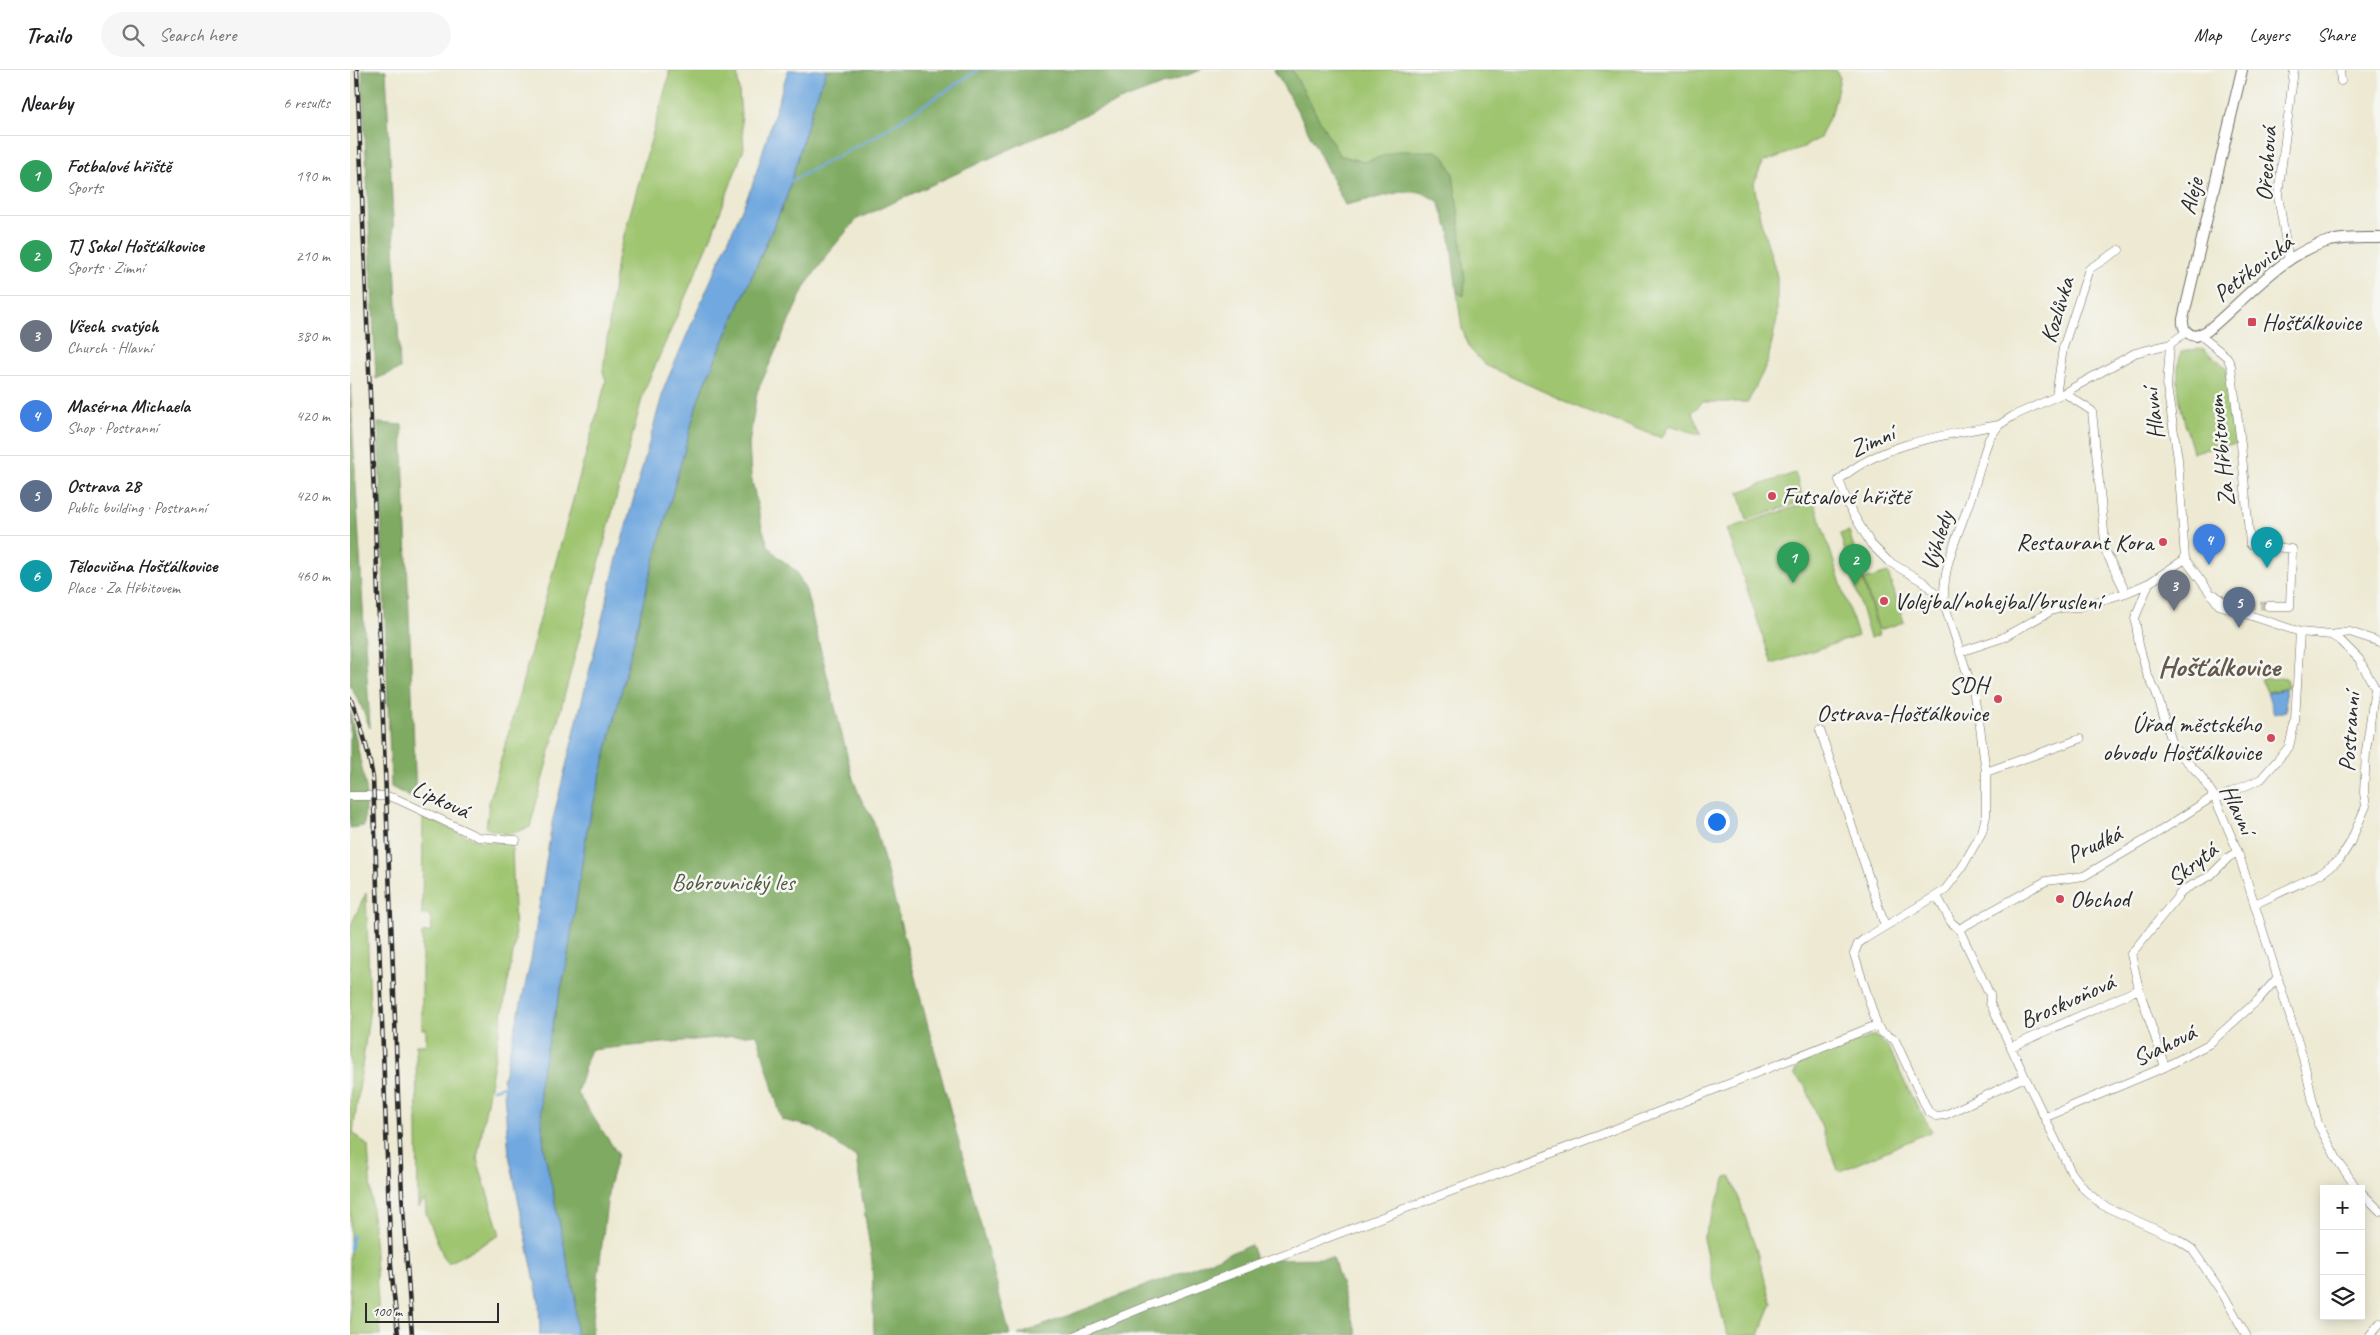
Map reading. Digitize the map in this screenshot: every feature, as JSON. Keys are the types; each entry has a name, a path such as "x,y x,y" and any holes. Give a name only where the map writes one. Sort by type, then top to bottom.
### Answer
{"street":[{"name":"Aleje","path":"2186,332 2183,326 2183,319 2242,70"},
{"name":"Ořechová","path":"2289,261 2278,195 2294,70"},
{"path":"2340,70 2342,81"},
{"name":"Petřkovická","path":"2200,335 2289,261 2310,248 2331,240 2380,238"},
{"name":"Kozlůvka","path":"2060,395 2063,348 2089,268 2119,250"},
{"path":"2186,332 2193,336 2200,335"},
{"name":"Výhledy","path":"1878,1025 1854,954 1858,944 1884,926 1944,891 1961,869 1982,832 1986,816 1988,796 1986,772 1973,692 1944,603 1944,577 1989,439 1999,425 2014,416 2060,395 2135,353 2170,344 2186,332"},
{"name":"Za Hřbitovem","path":"2200,335 2227,357 2229,361 2241,444 2250,544 2292,548 2290,606 2268,606"},
{"name":"Hlavní","path":"2170,344 2167,387 2178,459 2185,559"},
{"path":"2060,395 2092,412 2106,552 2126,593"},
{"name":"Zimní","path":"1944,603 1925,583 1888,561 1871,544 1848,507 1839,480 1854,467 1903,447 1936,436 1999,425"},
{"path":"1960,652 2002,638 2051,611 2061,608 2078,607 2126,593 2149,583 2185,559 2219,605 2300,632 2331,635 2350,632 2380,642"},
{"name":"Hlavní","path":"2149,583 2135,618 2139,645 2147,674 2158,695 2174,748 2200,775 2215,798 2238,852 2256,904 2303,1058 2318,1124 2338,1162 2355,1185"},
{"path":"2210,593 2222,600 2248,605"},
{"name":"Prudká","path":"1959,929 2046,881 2084,876 2215,798 2261,778 2289,748 2295,721 2296,676 2300,632"},
{"name":"Postranní","path":"2256,904 2322,873 2340,859 2366,806 2364,793 2366,751 2378,695 2358,659 2341,641 2331,635"},
{"path":"1820,730 1884,926"},
{"path":"1986,772 2080,739"},
{"name":"Lipková","path":"350,796 387,796 396,798 478,837 516,840"},
{"name":"Skrytá","path":"2164,1067 2139,989 2131,957 2133,950 2183,890 2210,876 2229,857 2238,852"},
{"path":"1937,896 1951,922 1959,929 2025,1077 2071,1172 2085,1190 2102,1205 2176,1239 2192,1250 2223,1294 2246,1335"},
{"name":"Svahová","path":"2046,1117 2164,1067 2214,1040 2258,1000 2278,977"},
{"name":"Broskvoňová","path":"2011,1046 2139,989"},
{"path":"1076,1335 1162,1300 1600,1135 1878,1025 1881,1032 1895,1040 1928,1111 1936,1116 1944,1115 2025,1077"},
{"path":"2365,1196 2380,1211"},
{"path":"2370,1335 2380,1322"}],"green space":[{"path":"362,70 386,70 400,369 376,379"},
{"path":"669,70 737,70 744,148 708,245 644,391 530,827 508,835 486,828 489,803 606,381 603,371 617,260 669,76"},
{"name":"Bobrovnický les","path":"827,70 1201,70 1091,112 857,219 834,246 805,286 757,392 749,444 751,476 762,527 768,545 777,556 796,571 806,591 853,779 861,799 873,819 1010,1335 874,1335 872,1261 856,1157 812,1127 782,1120 757,1034 590,1050 577,1093 618,1154 609,1186 591,1335 576,1335 575,1297 544,1150 539,1083 566,967 587,830 651,571 699,397 786,199 814,103"},
{"path":"1274,70 1292,70 1339,155 1364,162 1399,151 1436,151 1445,157 1453,174 1458,210 1465,281 1464,296 1457,292 1449,230 1438,201 1421,192 1401,192 1345,205 1301,117"},
{"path":"1292,70 1836,70 1840,78 1833,109 1820,138 1800,149 1763,162 1754,183 1760,218 1777,276 1777,319 1767,364 1748,402 1703,402 1692,412 1702,435 1669,425 1662,438 1582,409 1485,365 1470,349 1462,329 1457,292 1463,296 1458,210 1399,151 1364,162 1338,155"},
{"path":"2202,348 2226,367 2238,443 2193,452 2178,390 2179,364 2181,352"},
{"path":"350,383 370,728 359,701 350,686"},
{"path":"378,423 402,425 416,800 391,787"},
{"name":"Futsalové hřiště","path":"1795,473 1804,501 1747,520 1739,492"},
{"path":"1814,501 1858,636 1772,664 1727,529"},
{"path":"1849,531 1879,635 1870,638 1840,534"},
{"name":"Volejbal/nohejbal/bruslení","path":"1888,573 1904,622 1879,630 1864,580"},
{"path":"2286,678 2288,688 2267,692 2261,679"},
{"path":"350,711 366,788 364,826 350,828"},
{"path":"423,817 478,841 512,843 515,942 477,1159 500,1235 448,1263 444,1258 426,1213 425,1199 418,1208 416,1045 426,1045 426,1029 422,1029 422,933 431,932 430,915 422,915"},
{"path":"366,893 370,1008 353,1133 368,1146 380,1335 350,1335 350,927"},
{"path":"1875,1035 1889,1048 1910,1094 1932,1131 1841,1171 1838,1170 1806,1087 1794,1075 1798,1065"},
{"path":"1731,1176 1772,1303 1759,1335 1727,1335 1703,1239 1726,1177"},
{"path":"1251,1245 1256,1259 1333,1258 1357,1335 1018,1335"}],"water":[{"path":"788,70 827,70 814,103 786,198 699,397 651,571 587,830 566,967 539,1083 544,1150 575,1297 576,1335 540,1335 539,1301 509,1155 503,1080 531,960 552,823 616,562 665,385 752,186"},
{"path":"2285,689 2286,711 2274,714 2267,693"}],"waterway":[{"path":"791,181 876,136 978,70"},
{"path":"493,1089 505,1086"},
{"path":"350,1250 353,1235"}],"tunnel":[{"path":"2248,605 2268,606"}],"railway":[{"path":"357,70 402,1195 412,1335"},
{"path":"350,698 364,737 373,778 391,1266 398,1335"}],"place":[{"name":"Hošťálkovice","path":"2252,322"},
{"name":"Futsalové hřiště","path":"1772,496"},
{"name":"Restaurant Kora","path":"2163,542"},
{"name":"Masérna Michaela","path":"2209,565"},
{"name":"Tělocvična Hošťálkovice","path":"2267,568"},
{"name":"Fotbalové hřiště","path":"1793,583"},
{"name":"TJ Sokol Hošťálkovice","path":"1855,585"},
{"name":"Volejbal/nohejbal/bruslení","path":"1884,601"},
{"name":"Všech svatých","path":"2174,611"},
{"name":"Ostrava 28","path":"2239,628"},
{"name":"SDH Ostrava-Hošťálkovice","path":"1998,699"},
{"name":"Úřad městského obvodu Hošťálkovice","path":"2271,738"},
{"name":"Obchod","path":"2060,899"}],"district":[{"name":"Hošťálkovice","path":"2219,666"}]}
